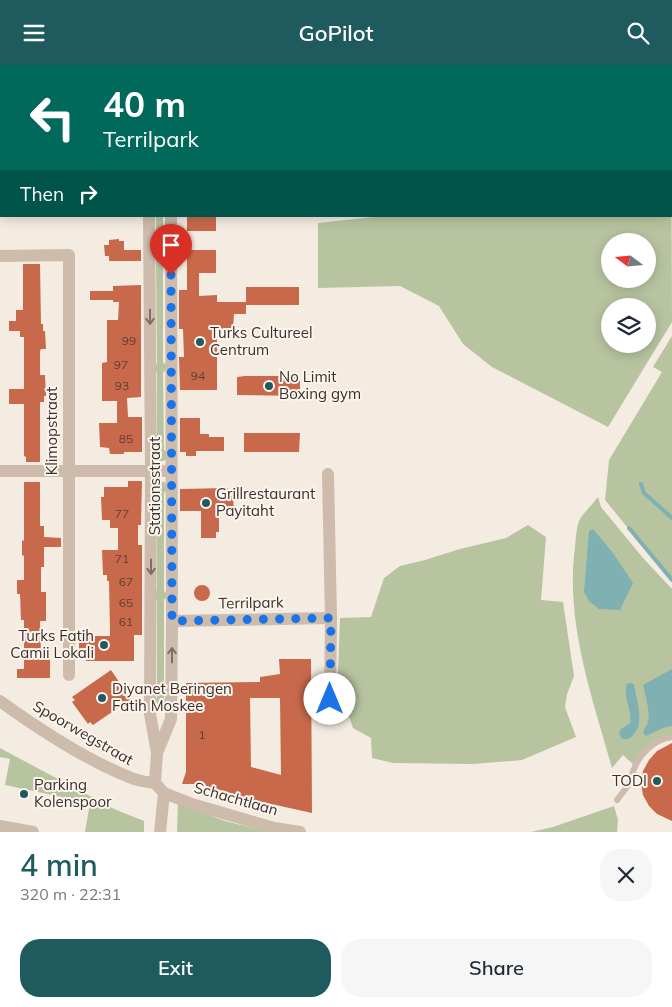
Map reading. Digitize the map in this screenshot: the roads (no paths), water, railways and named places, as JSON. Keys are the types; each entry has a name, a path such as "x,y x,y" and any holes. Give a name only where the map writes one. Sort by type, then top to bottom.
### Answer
{"street":[{"name":"Stationsstraat","path":"149,217 150,714 158,753 160,832"},
{"name":"Stationsstraat","path":"158,753 171,719 171,217"},
{"name":"Klimopstraat","path":"0,256 69,255 69,675"},
{"path":"0,471 171,471"},
{"path":"328,474 331,618 330,699"},
{"name":"Terrilpark","path":"172,621 331,618"},
{"name":"Spoorwegstraat","path":"0,701 34,725 88,757 130,778 160,788"},
{"name":"Schachtlaan","path":"160,788 192,804 274,828 300,832"},
{"path":"0,825 33,832"}],"lane":[{"path":"617,800 630,781 634,768 647,749 656,742 672,737"}],"water":[{"path":"593,529 613,553 633,583 620,610 599,609 589,601 584,592 589,531"},
{"path":"672,669 672,726 646,736 643,733 649,714 643,685"},
{"path":"627,684 634,684 638,703 639,723 633,736 625,739 621,738 619,733 621,729 630,723 631,718 626,689"}],"waterway":[{"path":"641,484 644,493 672,518"},
{"path":"629,528 672,580"}],"place":[{"name":"Turks Cultureel Centrum","path":"200,342"},
{"name":"No Limit Boxing gym","path":"269,386"},
{"name":"Grillrestaurant Payitaht","path":"206,503"},
{"name":"Turks Fatih Camii Lokali","path":"104,645"},
{"name":"Diyanet Beringen Fatih Moskee","path":"102,698"},
{"name":"TODI","path":"657,781"},
{"name":"Parking Kolenspoor","path":"24,794"}]}
